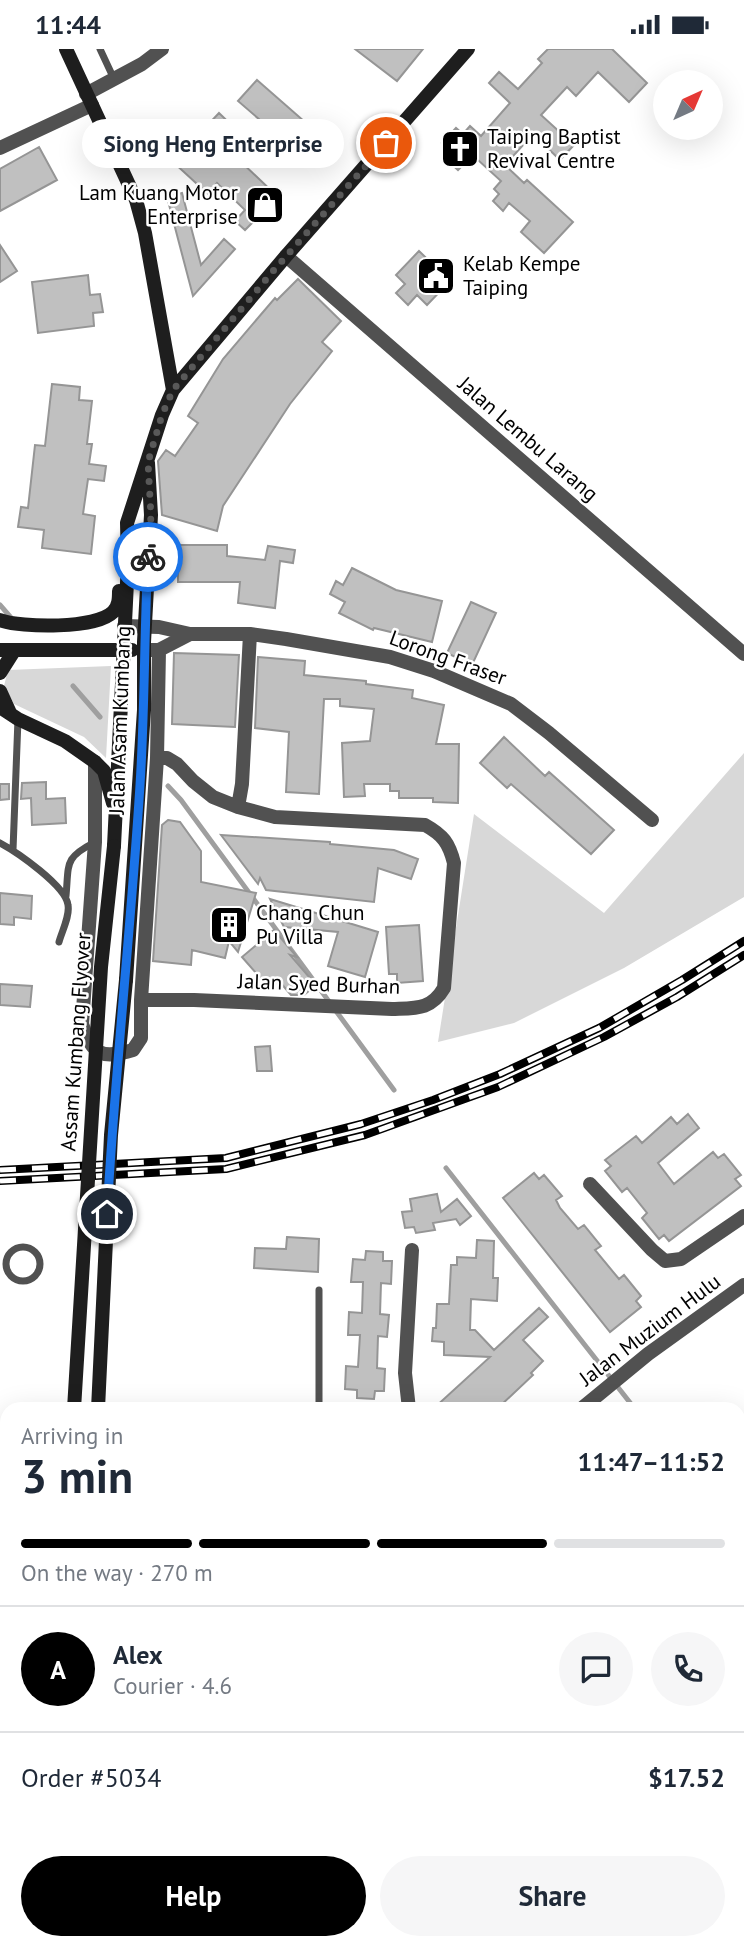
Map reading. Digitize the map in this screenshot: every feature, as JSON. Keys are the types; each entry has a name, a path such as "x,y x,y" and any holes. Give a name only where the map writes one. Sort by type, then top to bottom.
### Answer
{"main road":[{"path":"66,49 135,200 145,233 173,390"},
{"name":"Jalan Asam Kumbang","path":"114,845 128,562 127,523 162,415 173,390 286,256 468,49"},
{"name":"Jalan Asam Kumbang","path":"126,980 142,738 151,516 148,462"},
{"path":"4,622 30,627 83,622 113,612 118,604 121,568 128,562"},
{"path":"0,673 7,651 144,650"},
{"path":"0,691 9,713 65,741 104,771 116,811"},
{"name":"Assam Kumbang Flyover","path":"74,1402 99,995 114,845"},
{"name":"Assam Kumbang Flyover","path":"98,1402 111,1135 126,980"}],"street":[{"path":"0,148 89,99 162,49"},
{"name":"Jalan Lembu Larang","path":"286,256 744,653"},
{"name":"Lorong Fraser","path":"124,626 159,627 190,634 250,634 341,647 390,657 471,685 511,704 652,820"},
{"name":"Lorong Fraser","path":"144,650 159,650 190,634"},
{"path":"238,807 242,784 250,634"},
{"path":"95,762 95,842 82,1024 89,1044 100,1053 112,1056 133,1051 141,1038 141,1000 157,758 159,650"},
{"name":"Jalan Syed Burhan","path":"141,1000 365,1008 420,1007 436,1001 444,988 454,863 449,843 440,833 425,825 275,817 213,797 177,764 167,758 157,758"},
{"path":"590,1184 665,1261 681,1259 744,1216"},
{"path":"408,1402 405,1361 412,1250"},
{"name":"Jalan Muzium Hulu","path":"590,1402 623,1374 744,1285"}],"lane":[{"path":"100,49 114,80"},
{"path":"9,713 13,850"},
{"path":"59,942 69,908 66,896 69,863 74,853 95,842"},
{"path":"0,843 13,850 66,896"},
{"path":"0,1276 9,1274 18,1280 33,1277 39,1268 36,1253 26,1247 10,1252 6,1263 9,1274"},
{"path":"319,1290 319,1402"}],"shaded area":[{"path":"111,666 106,758 84,737 14,704 4,686 8,670"},
{"path":"744,753 744,897 624,968 514,1023 438,1042 474,814 604,913"}],"building":[{"path":"355,49 423,49 397,81"},
{"path":"548,49 612,49 647,83 629,102 598,72 576,96 567,87 541,115 574,145 560,160 533,134 505,165 524,183 527,180 573,222 544,253 521,232 530,221 509,203 503,211 493,201 499,194 494,189 501,181 477,159 468,167 464,164 458,170 446,159 452,152 442,143 456,128 463,134 470,126 481,136 510,103 489,83 499,72 518,89 542,63 538,59"},
{"path":"257,80 329,143 311,164 238,101"},
{"path":"219,113 252,145 238,159 278,197 245,230 235,221 245,210 217,183 208,194 173,162"},
{"path":"39,147 57,180 0,211 0,169"},
{"path":"182,193 201,265 224,239 235,249 193,296 167,197"},
{"path":"0,245 17,271 0,282"},
{"path":"419,251 450,281 427,305 417,295 408,305 396,293 405,284 396,275"},
{"path":"88,275 90,295 100,294 103,312 93,313 94,326 38,333 32,282"},
{"path":"298,279 341,321 322,342 332,351 290,404 223,506 217,531 162,515 158,461 166,450 175,456 198,423 188,416 223,359 275,298 277,300"},
{"path":"52,384 80,387 79,400 92,401 87,444 92,444 89,464 106,466 104,481 88,479 83,514 95,516 91,554 42,548 44,530 18,527 21,507 28,508 35,445 45,446"},
{"path":"178,545 227,545 227,556 265,560 268,546 295,550 293,563 280,561 275,608 238,603 240,582 178,582"},
{"path":"352,568 396,590 442,601 432,642 374,628 373,630 339,613 345,602 330,594 336,581 343,585"},
{"path":"471,602 496,613 472,665 447,653"},
{"path":"174,653 239,655 235,727 172,724"},
{"path":"258,657 305,661 304,675 366,681 366,684 413,690 412,698 444,705 436,744 459,744 458,803 433,802 433,798 399,798 399,791 390,791 390,784 364,784 365,796 344,797 342,743 370,741 374,709 340,706 340,699 324,699 319,794 286,792 289,732 255,728"},
{"path":"504,737 545,776 549,772 614,830 591,854 511,784 507,788 480,763"},
{"path":"46,782 46,799 65,798 66,823 32,825 31,798 21,799 22,783"},
{"path":"0,784 9,784 9,799 0,800"},
{"path":"168,820 180,822 201,851 201,882 256,893 238,952 229,941 225,958 192,950 191,965 153,961 162,825"},
{"path":"221,835 330,842 394,850 418,859 411,879 378,868 374,902 266,890 260,878 258,884"},
{"path":"0,893 32,896 31,919 14,917 14,925 0,924"},
{"path":"270,899 378,932 365,977 328,966 338,932 284,927"},
{"path":"419,925 423,981 397,983 397,974 389,974 386,927"},
{"path":"274,930 297,957 290,955 316,985 304,995 291,995 279,981 270,989 242,957"},
{"path":"0,984 32,986 30,1007 0,1005"},
{"path":"270,1046 272,1071 257,1071 255,1047"},
{"path":"688,1114 699,1128 658,1163 674,1184 713,1152 718,1158 724,1154 741,1175 735,1179 741,1186 669,1241 664,1235 659,1239 642,1218 647,1213 627,1188 622,1192 605,1171 611,1166 605,1160 636,1136 642,1143 671,1117 677,1124"},
{"path":"534,1173 539,1179 544,1175 562,1196 556,1200 560,1208 578,1229 584,1225 601,1246 595,1250 619,1279 624,1275 641,1296 636,1301 641,1307 610,1332 503,1198"},
{"path":"437,1194 441,1212 457,1199 471,1216 460,1225 456,1219 433,1223 435,1230 416,1233 414,1227 405,1228 402,1212 412,1211 410,1199"},
{"path":"287,1237 319,1239 318,1272 254,1268 255,1248 286,1249"},
{"path":"477,1240 494,1241 493,1278 498,1278 497,1301 471,1299 470,1330 475,1330 494,1350 539,1308 548,1317 523,1340 543,1361 531,1373 533,1375 504,1402 441,1402 490,1357 444,1355 444,1342 432,1341 433,1328 436,1328 437,1304 449,1304 451,1265 457,1265 457,1257 476,1258"},
{"path":"366,1251 383,1252 383,1261 392,1261 391,1284 381,1283 380,1314 389,1315 387,1337 378,1336 377,1368 385,1369 384,1391 375,1391 374,1399 357,1398 357,1390 345,1389 346,1366 358,1367 360,1335 348,1335 349,1312 362,1313 363,1282 351,1282 353,1259 365,1260"}],"waterway":[{"path":"0,605 13,620"},
{"path":"73,686 100,717"},
{"path":"168,786 394,1090"},
{"path":"446,1168 630,1402"}],"railway":[{"path":"0,1170 226,1158 361,1124 500,1074 599,1028 744,941"},
{"path":"0,1181 226,1169 365,1135 498,1087 604,1037 677,997 744,955"}],"way so far":[{"path":"148,557 151,487 148,462 162,415 173,390 236,313 386,143"}],"place":[{"name":"Siong Heng Enterprise","path":"386,143"},
{"name":"Taiping Baptist Revival Centre","path":"460,149"},
{"name":"Lam Kuang Motor Enterprise","path":"265,205"},
{"name":"Kelab Kempe Taiping","path":"436,276"},
{"name":"Chang Chun Pu Villa","path":"229,925"}],"route":[{"path":"107,1214 140,785 148,557"}]}
